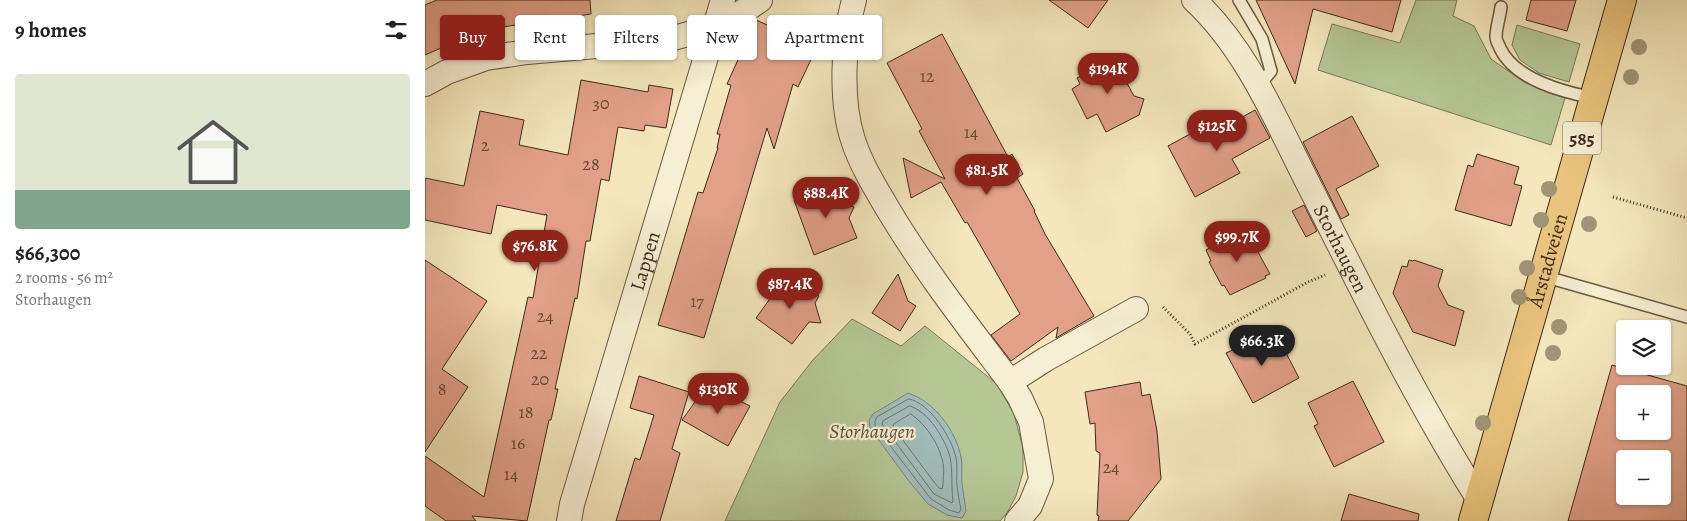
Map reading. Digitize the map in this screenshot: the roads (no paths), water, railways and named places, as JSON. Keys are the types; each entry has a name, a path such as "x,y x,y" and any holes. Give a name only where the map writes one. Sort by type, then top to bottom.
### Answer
{"main road":[{"name":"Årstadveien","path":"1476,512 1622,0"}],"street":[{"name":"Lappen","path":"718,15 723,0"},
{"path":"737,15 760,0"},
{"path":"854,0 845,50 844,73 852,138 862,165 903,234 934,282 1020,398 1031,422 1041,479 1030,506 1017,521"},
{"name":"Storhaugen","path":"1194,0 1227,37 1258,86 1348,263 1443,442 1476,495 1476,512"},
{"path":"425,84 447,72 486,58 527,52 666,40 687,34"},
{"name":"Lappen","path":"569,521 572,504 704,60"},
{"path":"1009,382 1136,310"}],"lane":[{"path":"1239,0 1262,39 1271,71 1258,86"},
{"path":"1501,6 1496,39 1503,55 1517,69 1542,83 1568,93 1594,98"},
{"path":"1543,276 1687,317"}],"water":[{"path":"908,393 918,397 935,410 949,427 954,437 962,460 962,484 966,511 962,518 947,515 928,504 870,428 869,420 873,414"}]}
